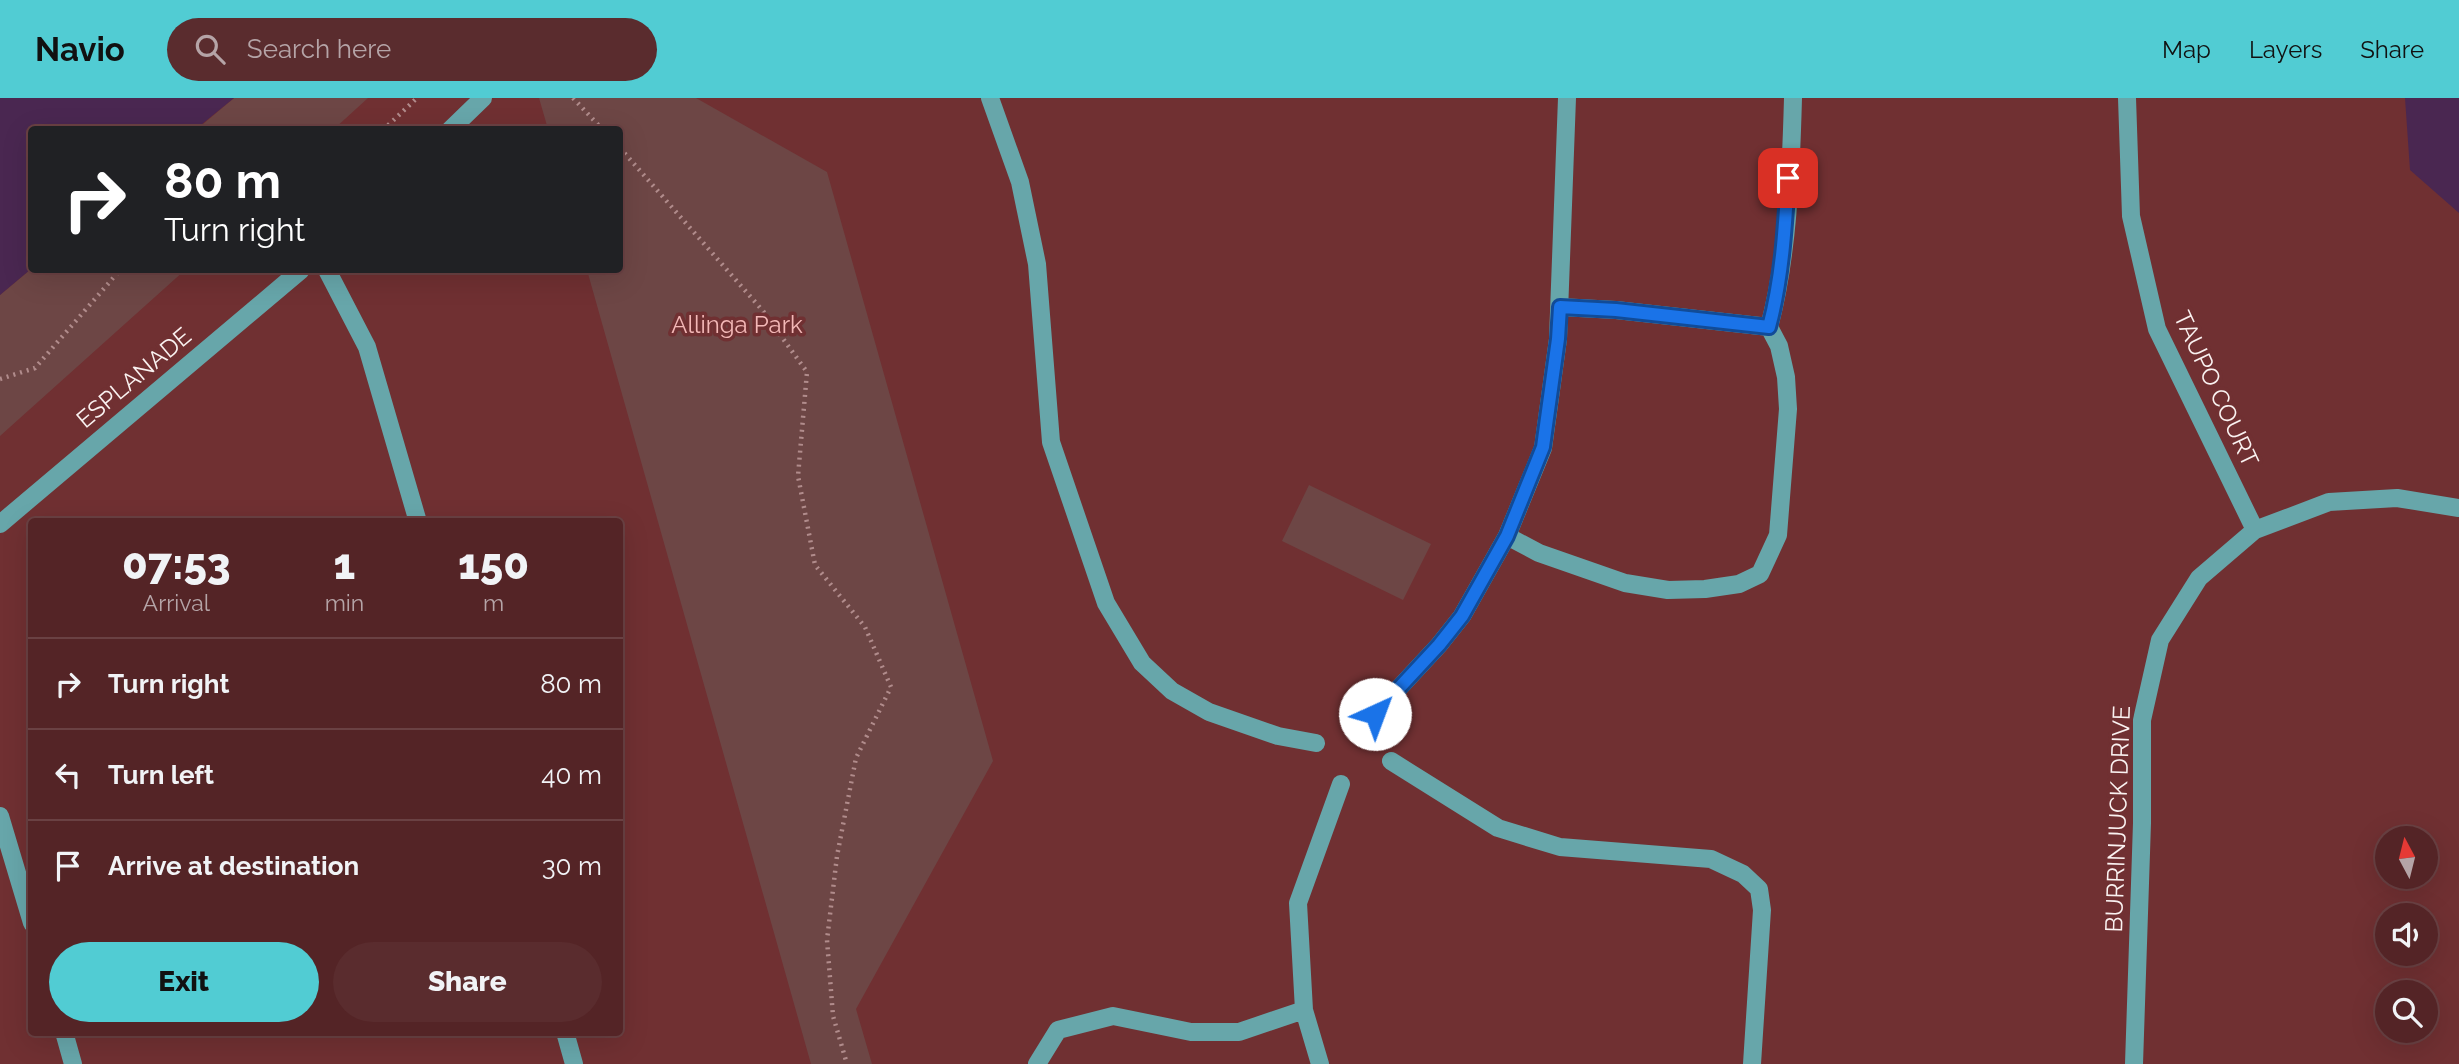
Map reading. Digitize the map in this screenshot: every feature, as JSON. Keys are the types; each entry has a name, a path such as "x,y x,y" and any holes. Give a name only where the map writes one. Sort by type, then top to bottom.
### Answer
{"street":[{"path":"454,126 483,98"},
{"path":"990,98 1020,182 1037,264 1051,442 1107,603 1142,663 1172,691 1209,712 1266,732 1316,743"},
{"path":"1375,714 1462,616 1507,536 1543,447 1558,339 1567,98"},
{"path":"1507,536 1539,553 1625,583 1658,588 1705,589 1740,584 1760,574 1778,535 1788,409 1782,356 1769,327 1775,306 1783,248 1793,98"},
{"name":"TAUPO COURT","path":"2127,98 2132,216 2157,329 2255,530"},
{"name":"ESPLANADE","path":"0,524 297,273"},
{"path":"329,273 368,347 417,518"},
{"path":"1560,307 1616,310 1769,327"},
{"name":"BURRINJUCK DRIVE","path":"2134,1064 2142,823 2141,720 2160,640 2199,578 2255,530 2329,502 2397,498 2459,508"},
{"path":"1391,761 1498,828 1560,847 1711,859 1743,874 1759,889 1762,910 1752,1064"},
{"path":"1320,1064 1304,1010 1297,902 1341,784"},
{"path":"0,816 28,910"},
{"path":"1037,1064 1058,1030 1113,1016 1191,1032 1239,1032 1304,1010"},
{"path":"65,1036 73,1064"},
{"path":"566,1036 574,1064"}],"path":[{"path":"387,126 417,98"},
{"path":"573,98 599,126"},
{"path":"623,151 763,311 807,372 798,476 815,565 865,627 891,687 856,758 836,868 827,940 833,1016 847,1064"},
{"path":"0,379 35,368 117,273"}],"green space":[{"path":"234,98 368,98 337,126 201,126"},
{"name":"Allinga Park","path":"539,98 696,98 827,172 993,761 856,1009 872,1064 811,1064 588,273 623,273 623,126 547,126"},
{"path":"28,272 182,273 0,436 0,295"},
{"path":"1309,485 1431,544 1403,600 1282,541"}],"shaded area":[{"path":"0,98 234,98 200,126 28,126 28,272 0,295"},
{"path":"2405,98 2459,98 2459,213 2410,170"}],"route":[{"path":"1375,714 1462,616 1507,536 1543,447 1560,307 1616,310 1769,327 1775,306 1783,248 1788,178"}]}
